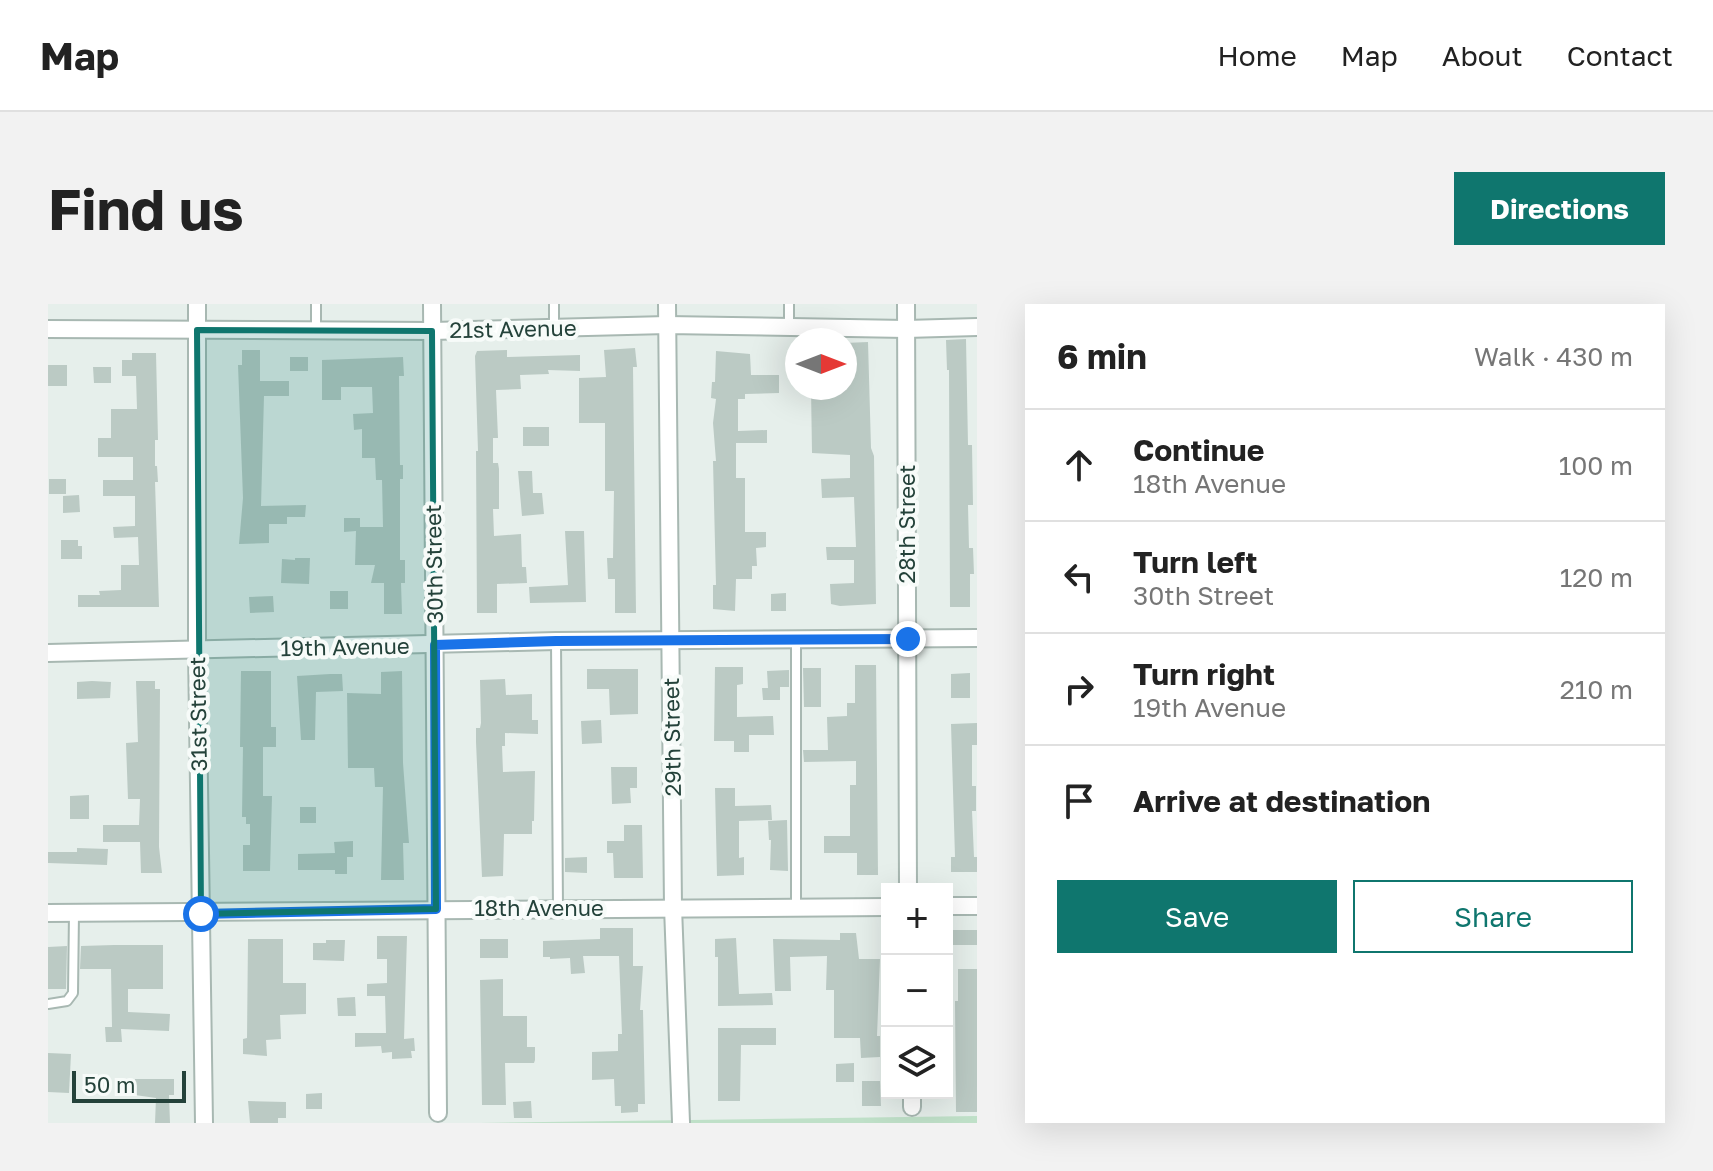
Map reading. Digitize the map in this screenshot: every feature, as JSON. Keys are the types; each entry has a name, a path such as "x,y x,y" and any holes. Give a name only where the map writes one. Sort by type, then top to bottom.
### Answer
{"street":[{"name":"31st Street","path":"197,304 197,650 204,1123"},
{"name":"30th Street","path":"432,304 438,1113"},
{"name":"29th Street","path":"667,304 673,907 681,1122"},
{"name":"28th Street","path":"906,304 908,883"},
{"name":"21st Avenue","path":"48,329 432,331 667,325 906,329 977,327"},
{"name":"19th Avenue","path":"48,653 556,641 977,638"},
{"path":"953,906 977,906"},
{"name":"18th Avenue","path":"48,913 881,907"}],"lane":[{"path":"316,304 316,331"},
{"path":"554,304 554,328"},
{"path":"789,304 789,327"},
{"path":"796,640 796,907"},
{"path":"556,641 558,908"},
{"path":"48,1004 67,1001 73,993 74,913"}],"highlighted area":[{"path":"197,330 432,331 436,909 201,914"}],"green space":[{"path":"977,1116 977,1123 480,1123"}],"building":[{"path":"966,339 968,445 972,445 973,505 968,505 969,548 973,548 974,574 970,574 970,607 950,607 949,370 946,340"},
{"path":"857,342 868,342 871,448 874,456 876,604 840,606 831,604 830,584 854,583 854,560 827,560 826,547 856,547 854,497 822,498 821,479 850,478 850,455 812,453 811,400 857,400"},
{"path":"635,348 636,613 615,613 615,579 608,579 607,558 613,558 614,491 605,491 605,423 579,423 579,378 606,377 604,350"},
{"path":"242,350 260,350 260,381 289,381 289,396 264,396 261,506 306,505 305,517 287,517 287,524 269,524 269,543 239,544 243,498 238,365 242,365"},
{"path":"507,350 507,357 580,355 580,371 548,370 549,374 520,375 521,389 496,390 498,438 493,438 493,463 498,463 499,469 499,509 493,509 494,536 521,534 522,567 526,567 527,583 497,584 497,613 477,613 475,356 477,351"},
{"path":"716,351 750,354 751,375 779,375 779,393 745,394 745,399 738,399 738,431 767,430 767,443 736,443 736,478 745,478 745,532 766,532 766,547 756,548 757,566 752,566 752,579 736,579 735,611 713,609 713,585 716,585 713,461 716,461 713,423 716,399 711,398"},
{"path":"132,353 156,353 158,440 155,440 155,466 158,482 155,482 159,607 78,607 78,595 100,595 99,591 121,590 121,565 139,565 138,537 114,538 113,527 135,526 135,496 103,496 103,480 133,480 133,457 98,457 98,438 111,438 111,409 137,409 136,376 122,376 122,360 132,360"},
{"path":"290,357 308,357 308,371 290,371"},
{"path":"403,357 404,376 399,376 400,465 403,465 403,479 400,479 400,560 405,560 405,583 401,583 402,614 384,614 384,583 371,583 375,565 355,565 356,531 344,532 344,518 360,518 360,527 383,527 382,480 376,480 375,458 362,458 362,429 354,430 353,414 373,413 372,387 341,387 341,400 322,400 322,360"},
{"path":"48,365 67,365 67,386 48,386"},
{"path":"93,367 111,367 111,383 94,383"},
{"path":"523,427 549,427 549,446 523,446"},
{"path":"518,471 532,471 533,493 542,493 544,514 522,516"},
{"path":"49,479 66,479 66,494 49,494"},
{"path":"79,495 80,512 63,513 63,496"},
{"path":"565,531 584,531 586,602 530,603 529,587 568,585"},
{"path":"61,540 78,540 78,546 82,546 82,559 61,559"},
{"path":"310,558 309,584 281,583 282,559"},
{"path":"330,591 348,591 348,609 330,609"},
{"path":"786,593 786,611 771,611 771,594"},
{"path":"273,596 274,612 250,613 249,597"},
{"path":"855,665 876,665 878,875 857,875 857,853 824,853 824,836 850,836 850,785 856,785 856,761 804,762 803,750 828,750 827,717 847,716 847,703 855,703"},
{"path":"715,667 743,667 743,684 737,685 737,717 773,716 774,735 749,735 749,752 734,752 734,741 714,741"},
{"path":"803,668 821,668 821,707 804,707"},
{"path":"587,669 638,669 638,714 610,715 609,689 587,689"},
{"path":"789,670 789,687 780,687 780,700 763,700 762,688 768,688 767,671"},
{"path":"241,671 271,671 271,727 276,727 276,747 263,747 263,796 272,796 270,871 243,871 243,845 250,845 250,824 246,824 246,817 242,817"},
{"path":"402,671 403,763 409,843 403,843 404,880 381,880 383,787 375,787 374,768 348,768 347,693 381,694 381,672"},
{"path":"970,673 970,698 951,698 951,674"},
{"path":"342,674 343,691 316,692 315,740 301,740 297,676"},
{"path":"505,679 506,695 532,694 532,720 538,720 538,734 505,733 505,746 502,746 503,772 535,771 534,821 532,834 504,834 503,876 482,877 476,742 476,728 480,728 481,723 480,680"},
{"path":"136,681 155,681 155,689 160,689 159,847 162,873 141,873 140,842 103,842 103,825 139,825 140,799 128,799 126,743 138,742"},
{"path":"77,682 111,682 110,698 77,699"},
{"path":"601,720 602,743 582,744 581,721"},
{"path":"977,723 977,745 972,745 972,786 976,786 976,811 972,811 977,872 951,872 951,857 955,857 951,724"},
{"path":"611,767 637,767 637,788 630,788 631,803 612,804"},
{"path":"715,788 735,788 735,806 771,805 772,820 739,821 739,858 744,857 744,875 717,876"},
{"path":"89,795 89,819 70,819 70,796"},
{"path":"300,807 316,807 316,823 300,823"},
{"path":"787,820 788,871 770,870 768,821"},
{"path":"624,825 642,825 643,878 614,878 613,853 607,853 607,841 624,841"},
{"path":"353,841 353,857 347,857 347,874 335,874 335,870 298,870 298,854 335,853 334,842"},
{"path":"77,848 108,849 107,865 48,863 48,852 77,852"},
{"path":"587,857 587,873 565,872 565,858"},
{"path":"600,928 633,928 633,966 643,966 640,1010 643,1010 645,1104 638,1104 638,1112 621,1113 621,1106 615,1106 614,1079 592,1080 592,1052 618,1051 618,1034 622,1034 619,956 583,956 585,973 571,974 570,958 543,957 543,941 600,939"},
{"path":"953,930 977,930 977,945 953,945"},
{"path":"840,933 856,933 859,959 880,959 877,1036 880,1036 880,1057 861,1058 860,1038 834,1038 834,990 826,990 827,956 790,957 791,991 775,991 773,939 840,940"},
{"path":"377,936 407,936 404,1039 414,1038 412,1058 392,1059 392,1052 382,1053 381,1046 355,1047 355,1033 386,1033 385,996 367,996 367,984 387,983 387,959 377,959"},
{"path":"736,938 739,994 772,993 773,1005 718,1006 715,939"},
{"path":"248,939 283,939 283,983 306,983 306,1014 280,1015 281,1039 266,1040 267,1056 243,1054 243,1039 247,1038"},
{"path":"480,939 508,939 508,958 480,958"},
{"path":"326,940 345,940 344,961 313,960 313,943 326,943"},
{"path":"163,945 163,989 128,989 128,1012 170,1014 169,1031 121,1029 122,1042 106,1042 105,1027 112,1027 111,969 80,969 81,946"},
{"path":"67,946 66,989 48,989 48,947"},
{"path":"958,969 977,969 977,1112 956,1112 955,1001 958,1001"},
{"path":"503,979 503,1016 527,1016 527,1047 535,1047 535,1060 534,1063 505,1063 506,1105 482,1105 480,980"},
{"path":"355,997 356,1016 338,1016 337,998"},
{"path":"718,1028 776,1028 776,1045 741,1045 740,1101 718,1101"},
{"path":"48,1053 71,1054 69,1093 48,1092"},
{"path":"854,1063 854,1082 836,1082 836,1064"},
{"path":"135,1079 174,1079 174,1095 169,1095 170,1123 155,1123 156,1098 135,1095"},
{"path":"862,1081 880,1081 881,1106 862,1106"},
{"path":"322,1093 322,1109 306,1109 306,1094"},
{"path":"248,1101 286,1102 286,1118 278,1118 278,1123 250,1123"},
{"path":"531,1101 532,1118 514,1118 513,1102"}],"route":[{"path":"201,914 436,909 435,645 556,641 908,639"}]}
